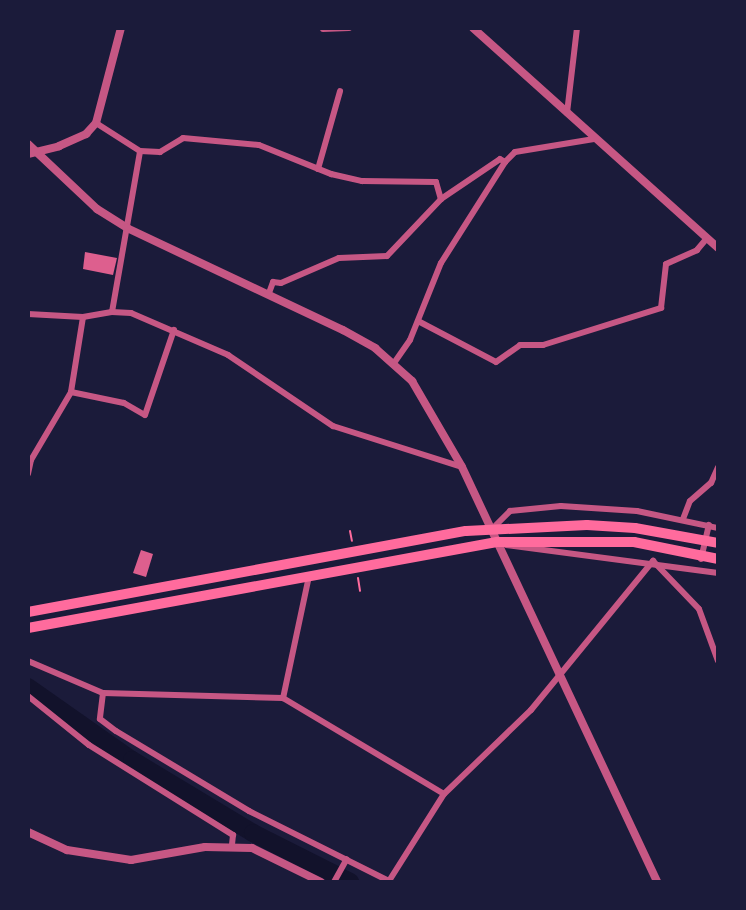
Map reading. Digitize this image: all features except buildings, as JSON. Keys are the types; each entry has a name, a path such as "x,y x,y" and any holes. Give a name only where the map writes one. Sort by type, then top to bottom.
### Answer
{"highway":[{"path":"28,612 492,529 587,525 688,536 718,543"},
{"path":"28,628 498,542 634,542 718,559"}],"street":[{"path":"32,153 77,138 96,123 121,28"},
{"path":"323,29 349,28"},
{"path":"472,28 718,248"},
{"path":"567,113 578,28"},
{"path":"318,169 340,91"},
{"path":"96,123 141,151 160,152 183,138 220,139 259,145 318,169 362,181 436,182 441,199"},
{"path":"394,363 418,321 442,263 505,162 515,152 594,138"},
{"path":"28,144 32,153 97,209 127,228 343,330 394,363 427,403 462,467 657,882"},
{"path":"112,312 141,151"},
{"path":"269,293 273,282 281,283 340,258 387,256 441,199 500,159 505,162"},
{"path":"418,321 496,362 520,345 543,345 661,309 666,264 697,250 706,238"},
{"path":"28,314 83,317 112,312 131,313 228,355 332,426 462,467"},
{"path":"28,474 31,460 71,392 83,317"},
{"path":"71,392 124,403 145,415 174,330"},
{"path":"683,519 690,501 711,483 718,467"},
{"path":"492,529 510,511 561,506 683,519 718,528"},
{"path":"698,567 709,525"},
{"path":"498,542 532,552 653,561 698,567 718,573"},
{"path":"653,561 699,609 718,662"},
{"path":"103,693 100,719 116,731 249,811 390,881 444,794 531,710 559,670 653,561"},
{"path":"283,698 309,576"},
{"path":"28,661 103,693 283,698 444,794"},
{"path":"28,696 89,745 233,835 232,845"},
{"path":"28,832 67,850 131,860 232,845 271,855 321,882"},
{"path":"334,882 346,859"}],"waterway":[{"path":"28,687 132,760 253,833 350,882"}]}
